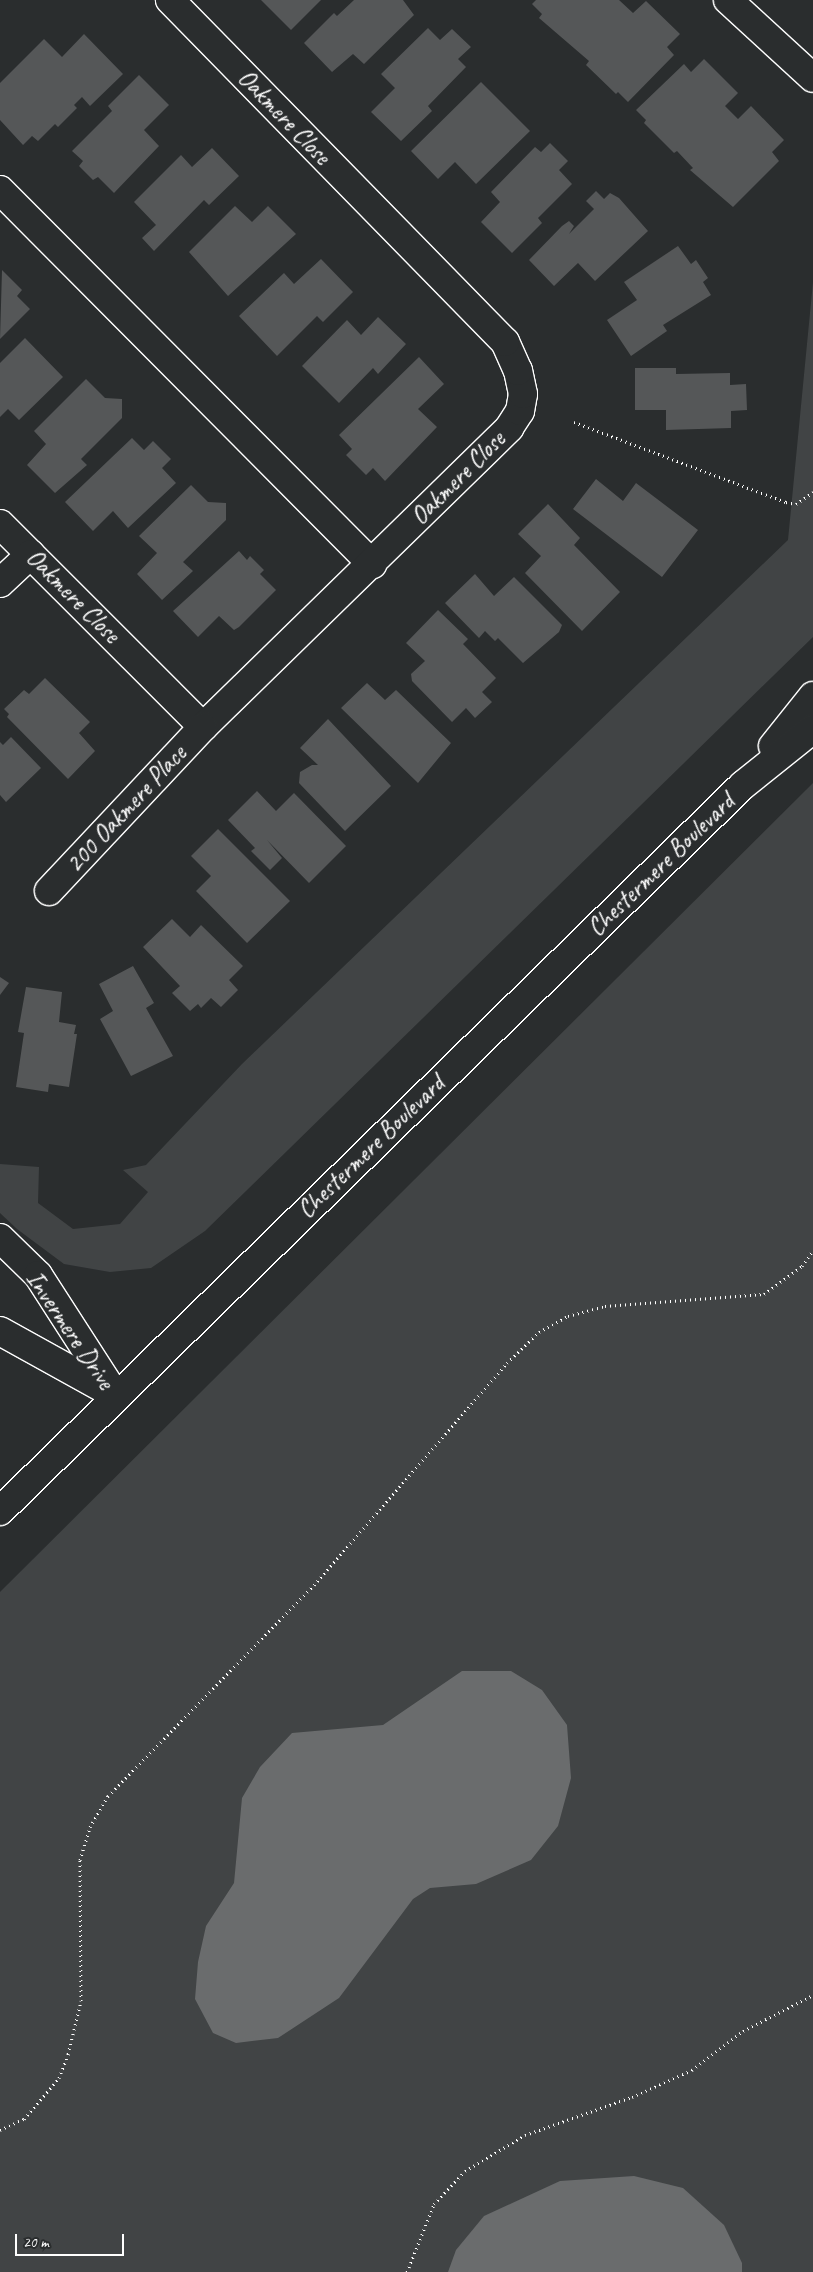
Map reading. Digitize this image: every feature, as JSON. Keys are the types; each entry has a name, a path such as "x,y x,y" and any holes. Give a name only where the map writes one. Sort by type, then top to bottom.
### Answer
{"street":[{"name":"Oakmere Close","path":"0,524 203,727 372,564 509,428 520,411 523,394 518,371 505,342 170,0"},
{"path":"728,0 813,78"},
{"path":"0,190 372,564"},
{"path":"0,583 31,554"},
{"name":"Chestermere Boulevard","path":"743,785 813,696"},
{"name":"200 Oakmere Place","path":"49,891 203,727"},
{"name":"Chestermere Boulevard","path":"0,1511 743,785 813,729"},
{"name":"Invermere Drive","path":"0,1238 38,1276 116,1396"},
{"name":"Invermere Drive","path":"0,1331 116,1396"}],"path":[{"path":"574,422 786,502 796,504 813,492"},
{"path":"0,2130 24,2119 59,2078 68,2054 81,2001 80,1860 90,1827 108,1796 314,1585 507,1363 540,1332 568,1316 605,1306 764,1294 802,1266 813,1250"},
{"path":"407,2272 434,2204 464,2171 525,2135 632,2097 692,2070 743,2031 813,1995"}],"shaded area":[{"path":"813,282 813,637 205,1231 151,1268 110,1272 64,1264 17,1229 0,1213 0,1164 39,1167 38,1203 73,1229 120,1224 148,1192 123,1170 146,1165 242,1064 788,540"},
{"path":"813,783 813,2272 0,2272 0,1592"},
{"path":"462,1671 511,1671 542,1690 567,1725 571,1778 558,1826 531,1860 476,1884 430,1888 413,1899 339,1998 278,2038 236,2043 213,2033 195,1999 198,1962 206,1926 234,1883 242,1798 260,1767 292,1733 383,1725"},
{"path":"634,2176 683,2188 724,2225 742,2263 742,2272 448,2272 456,2250 484,2216 560,2181"}],"building":[{"path":"261,0 321,0 291,30"},
{"path":"354,0 403,0 414,15 364,64 353,54 332,72 304,43 334,13 337,16"},
{"path":"536,0 619,0 633,13 646,1 680,34 667,47 674,55 628,102 618,92 616,94 586,65 589,61 539,18 542,14 532,4"},
{"path":"428,28 440,40 452,29 471,47 458,59 466,67 428,106 432,111 401,141 371,112 395,88 381,74"},
{"path":"84,34 123,74 90,106 82,97 74,105 77,108 58,127 55,124 38,141 32,136 23,145 0,120 0,83 44,39 62,57"},
{"path":"704,59 738,93 725,106 738,119 751,106 784,140 772,152 779,161 733,207 690,170 693,168 677,151 674,153 644,123 646,120 636,110 684,64 691,72"},
{"path":"139,75 169,105 144,130 159,146 114,193 98,177 93,180 79,166 83,161 72,151 112,111 108,106"},
{"path":"481,82 530,131 476,184 455,162 438,179 411,151"},
{"path":"550,143 568,161 559,170 572,184 538,218 542,223 512,253 481,222 500,202 491,192 535,147 541,152"},
{"path":"212,148 239,176 209,205 204,200 154,251 142,238 156,225 134,202 181,155 192,167"},
{"path":"596,191 604,199 610,193 619,198 648,231 595,281 578,263 554,286 529,260 562,226 569,221 574,226 569,234 594,209 586,201"},
{"path":"235,206 252,222 268,206 296,234 228,296 189,252"},
{"path":"678,246 691,264 696,260 708,278 703,282 711,295 663,325 667,331 631,356 607,320 637,300 624,282"},
{"path":"321,259 353,292 323,322 317,316 277,356 239,316 284,273 294,284"},
{"path":"2,270 22,290 17,296 30,309 0,339"},
{"path":"378,317 406,344 378,374 373,368 339,403 302,366 347,320 361,335"},
{"path":"25,338 63,377 19,420 8,409 0,417 0,363"},
{"path":"419,357 444,384 418,409 437,427 385,481 373,468 366,475 346,455 352,449 339,435"},
{"path":"635,368 676,368 676,374 730,373 730,385 746,384 747,410 731,411 731,428 666,430 666,410 635,410"},
{"path":"86,379 105,398 122,399 122,418 81,459 87,465 55,493 27,465 46,444 34,431"},
{"path":"132,438 144,450 153,441 171,459 162,468 176,483 128,528 113,511 93,531 65,502"},
{"path":"596,479 623,501 636,483 698,530 662,577 573,509"},
{"path":"191,485 208,502 226,503 226,520 183,562 193,571 162,600 137,574 157,553 139,536"},
{"path":"548,504 580,538 574,545 620,592 582,631 525,573 541,556 518,534"},
{"path":"239,551 247,560 250,556 264,570 260,574 276,590 239,627 234,630 219,616 198,637 173,611"},
{"path":"475,574 494,596 514,577 562,625 559,632 523,663 498,638 495,641 485,631 479,638 445,603"},
{"path":"438,610 468,639 463,644 496,678 482,692 492,702 475,718 466,708 452,722 412,681 411,674 425,661 406,643"},
{"path":"45,678 90,722 79,733 95,751 68,779 7,717 9,714 4,709 24,690 29,694"},
{"path":"367,683 385,700 396,690 451,743 418,783 341,708"},
{"path":"328,719 391,786 345,831 299,783 300,772 312,765 318,765 300,748"},
{"path":"11,737 41,768 6,802 0,795 0,742 3,745"},
{"path":"257,791 276,811 294,793 346,846 309,883 267,840 282,858 270,870 251,851 255,848 228,820"},
{"path":"218,829 290,901 247,943 196,891 211,876 191,856"},
{"path":"172,919 190,937 201,925 243,966 229,980 238,990 221,1007 211,998 201,1008 198,1004 190,1011 172,993 180,986 143,947"},
{"path":"133,966 154,1003 146,1008 173,1056 131,1076 100,1019 113,1011 99,984"},
{"path":"0,977 9,983 0,995"},
{"path":"26,987 62,992 59,1022 76,1025 74,1034 77,1034 69,1087 49,1084 48,1092 16,1087 24,1033 18,1032"}]}
